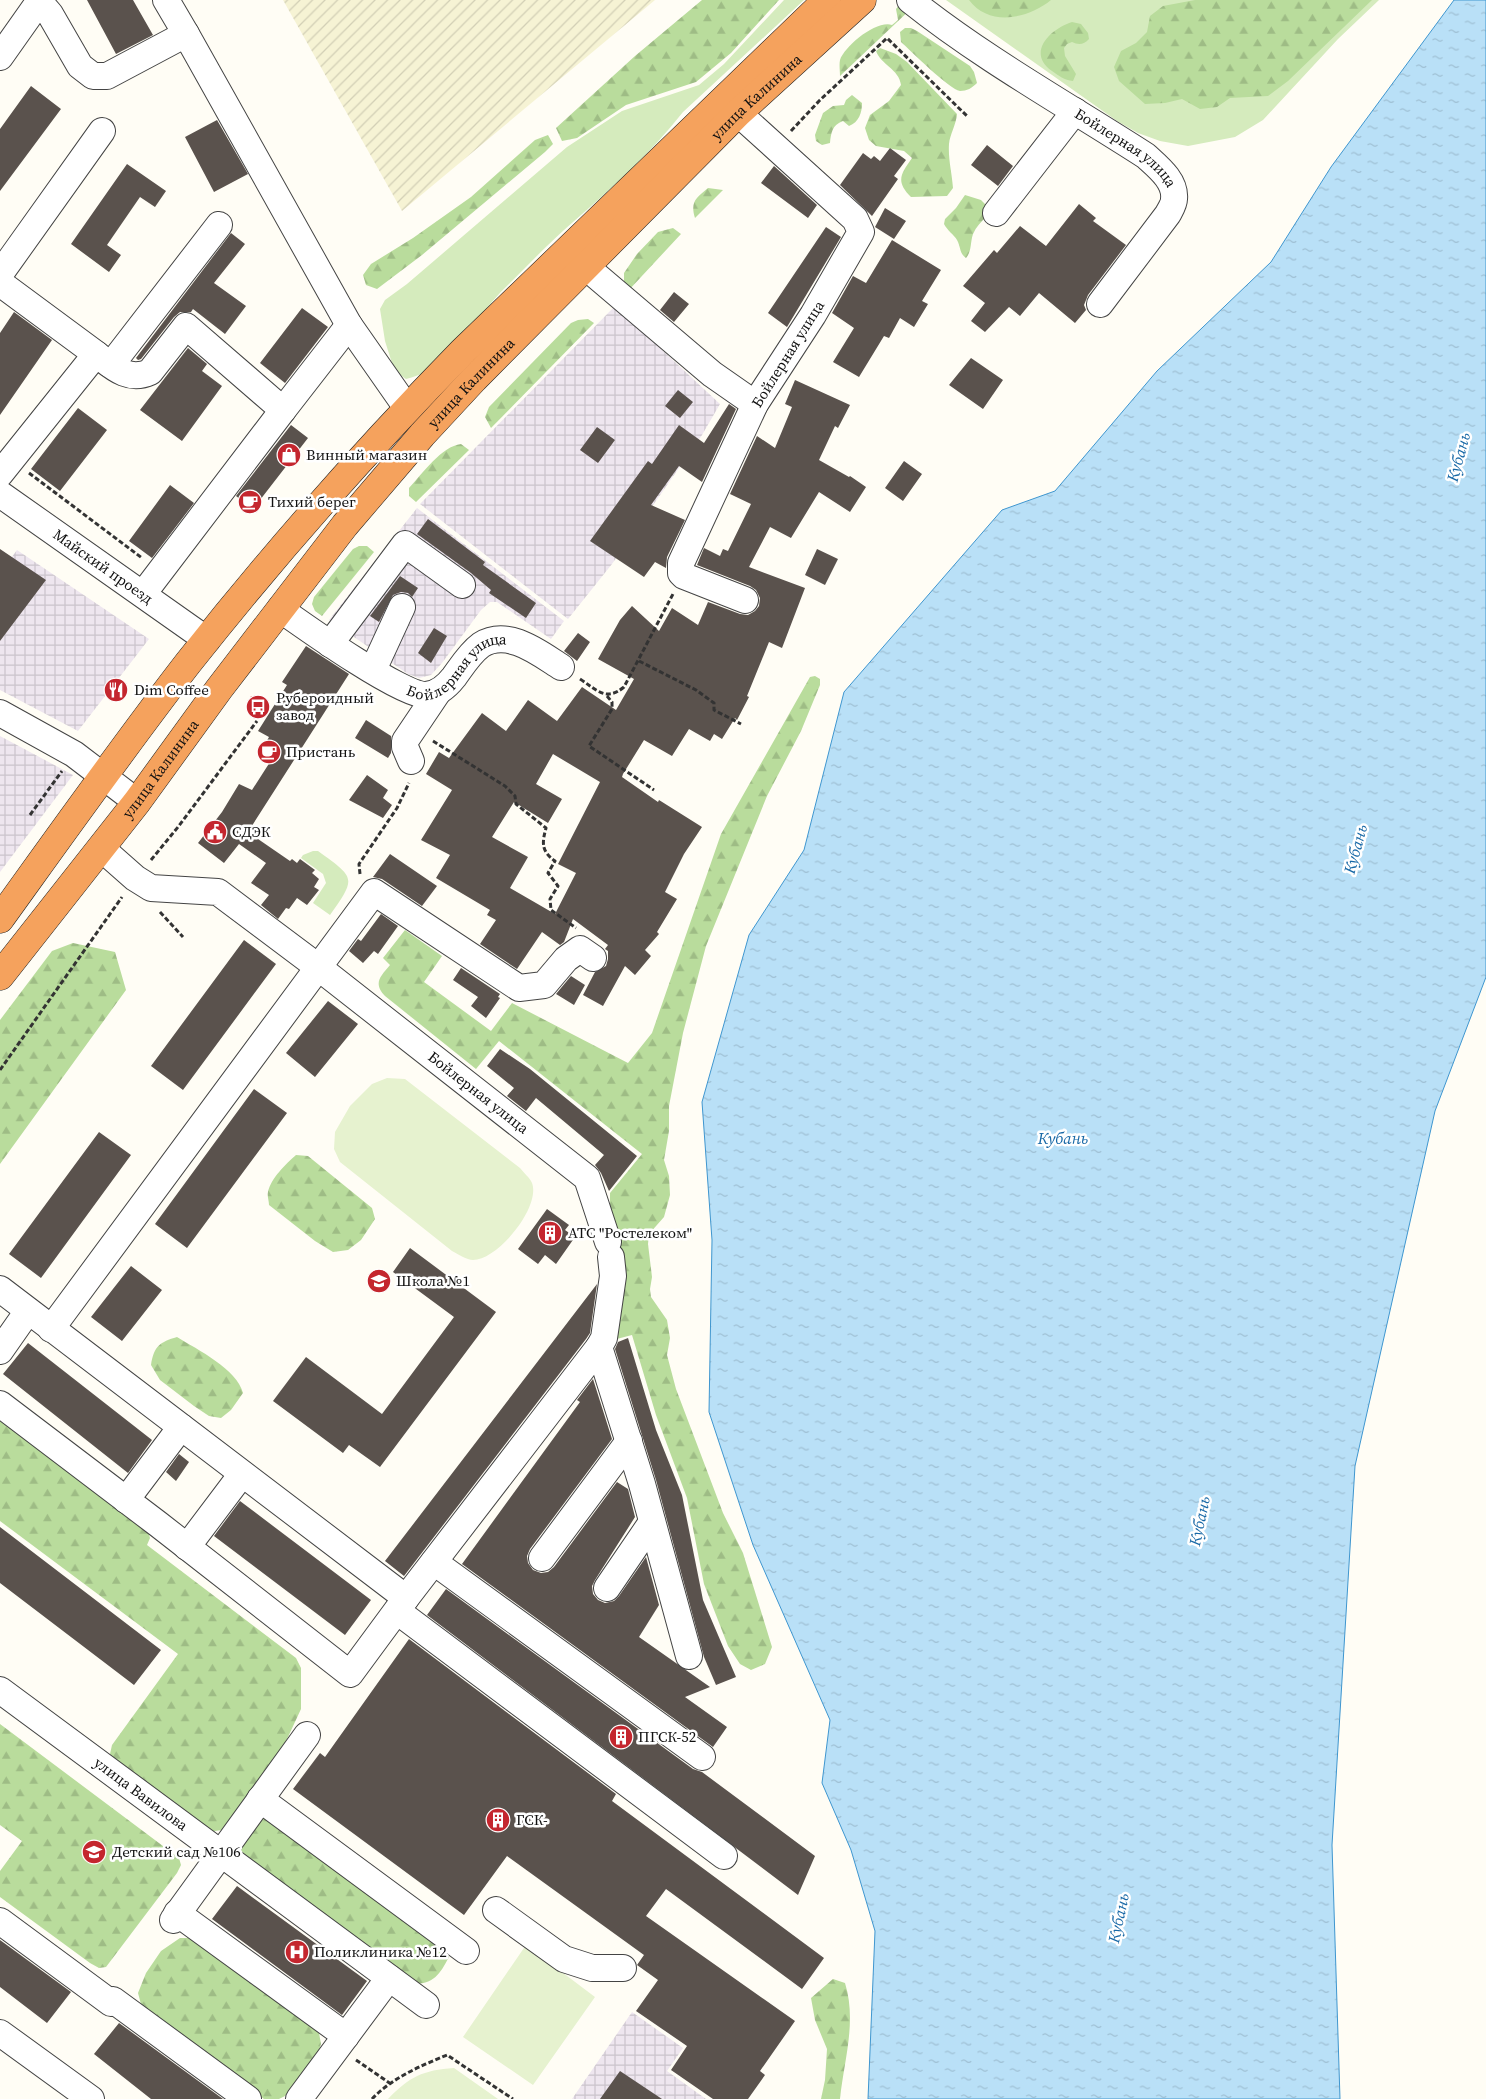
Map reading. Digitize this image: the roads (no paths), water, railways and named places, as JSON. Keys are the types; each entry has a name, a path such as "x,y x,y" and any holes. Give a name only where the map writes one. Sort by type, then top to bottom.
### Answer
{"highway":[{"name":"улица Калинина","path":"0,919 103,777 207,640 338,483 406,408 827,0"},
{"name":"улица Калинина","path":"0,976 101,848 345,525 422,435 474,379 738,113 862,0"},
{"path":"285,546 297,542 305,546 309,551 311,559 307,574"}],"street":[{"path":"166,0 349,325 406,408"},
{"name":"Бойлерная улица","path":"910,0 952,32 1146,156 1160,169 1172,185 1174,200 1168,214 1100,304"},
{"path":"0,57 36,6 44,7 50,14 80,66 93,76 107,76 186,34"},
{"path":"996,213 1075,111"},
{"name":"Бойлерная улица","path":"738,113 855,219 861,232 813,315 755,404 681,563 681,572 684,576 745,600"},
{"path":"0,274 102,131"},
{"path":"6,467 103,360 219,225"},
{"path":"586,267 712,374 755,404"},
{"path":"0,283 103,360 128,375 142,376 150,372 186,326 283,410"},
{"path":"143,594 349,325"},
{"name":"Майский проезд","path":"0,494 207,640"},
{"path":"330,644 405,544 462,585"},
{"path":"373,670 402,607"},
{"name":"Бойлерная улица","path":"280,609 330,644 398,684 420,694 438,692 450,682 471,654 488,641 507,640 520,644 561,667"},
{"path":"411,761 405,747 405,741 438,692"},
{"path":"0,712 74,754 136,802"},
{"name":"Бойлерная улица","path":"101,848 136,878 151,888 218,892 318,967 587,1178 610,1249 613,1276 604,1338 599,1347"},
{"path":"51,1329 374,892 519,988 544,985 566,959 587,953"},
{"path":"0,1289 242,1474 401,1605 724,1856"},
{"path":"0,1350 28,1311"},
{"path":"599,1347 690,1656"},
{"path":"0,1404 350,1674 599,1347"},
{"path":"126,1500 181,1427"},
{"path":"542,1558 628,1441"},
{"path":"187,1547 242,1474"},
{"path":"607,1588 652,1522"},
{"path":"434,1562 702,1757"},
{"name":"улица Вавилова","path":"0,1690 221,1852 426,2006"},
{"path":"306,1735 175,1916 342,2041"},
{"path":"260,1799 466,1952"},
{"path":"496,1910 564,1960 592,1968 623,1968"},
{"path":"0,1921 248,2099"},
{"path":"299,2099 390,1978"},
{"path":"0,2033 91,2099"}],"water":[{"name":"Кубань","path":"1454,0 1486,0 1486,977 1435,1111 1355,1466 1332,1845 1340,2099 868,2099 875,1931 851,1850 822,1783 830,1720 753,1545 709,1412 712,1240 702,1102 749,935 804,850 844,692 1002,510 1055,491 1157,371 1271,262 1331,167"}],"place":[{"name":"Винный магазин","path":"289,455"},
{"name":"Тихий берег","path":"250,502"},
{"name":"Dim Coffee","path":"116,690"},
{"name":"Рубероидный завод","path":"258,707"},
{"name":"Пристань","path":"269,752"},
{"name":"СДЭК","path":"215,832"},
{"name":"АТС \"Ростелеком\"","path":"550,1233"},
{"name":"Школа №1","path":"379,1281"},
{"name":"ПГСК-52","path":"621,1737"},
{"name":"ГСК-","path":"498,1820"},
{"name":"Детский сад №106","path":"94,1852"},
{"name":"Поликлиника №12","path":"297,1952"}]}
